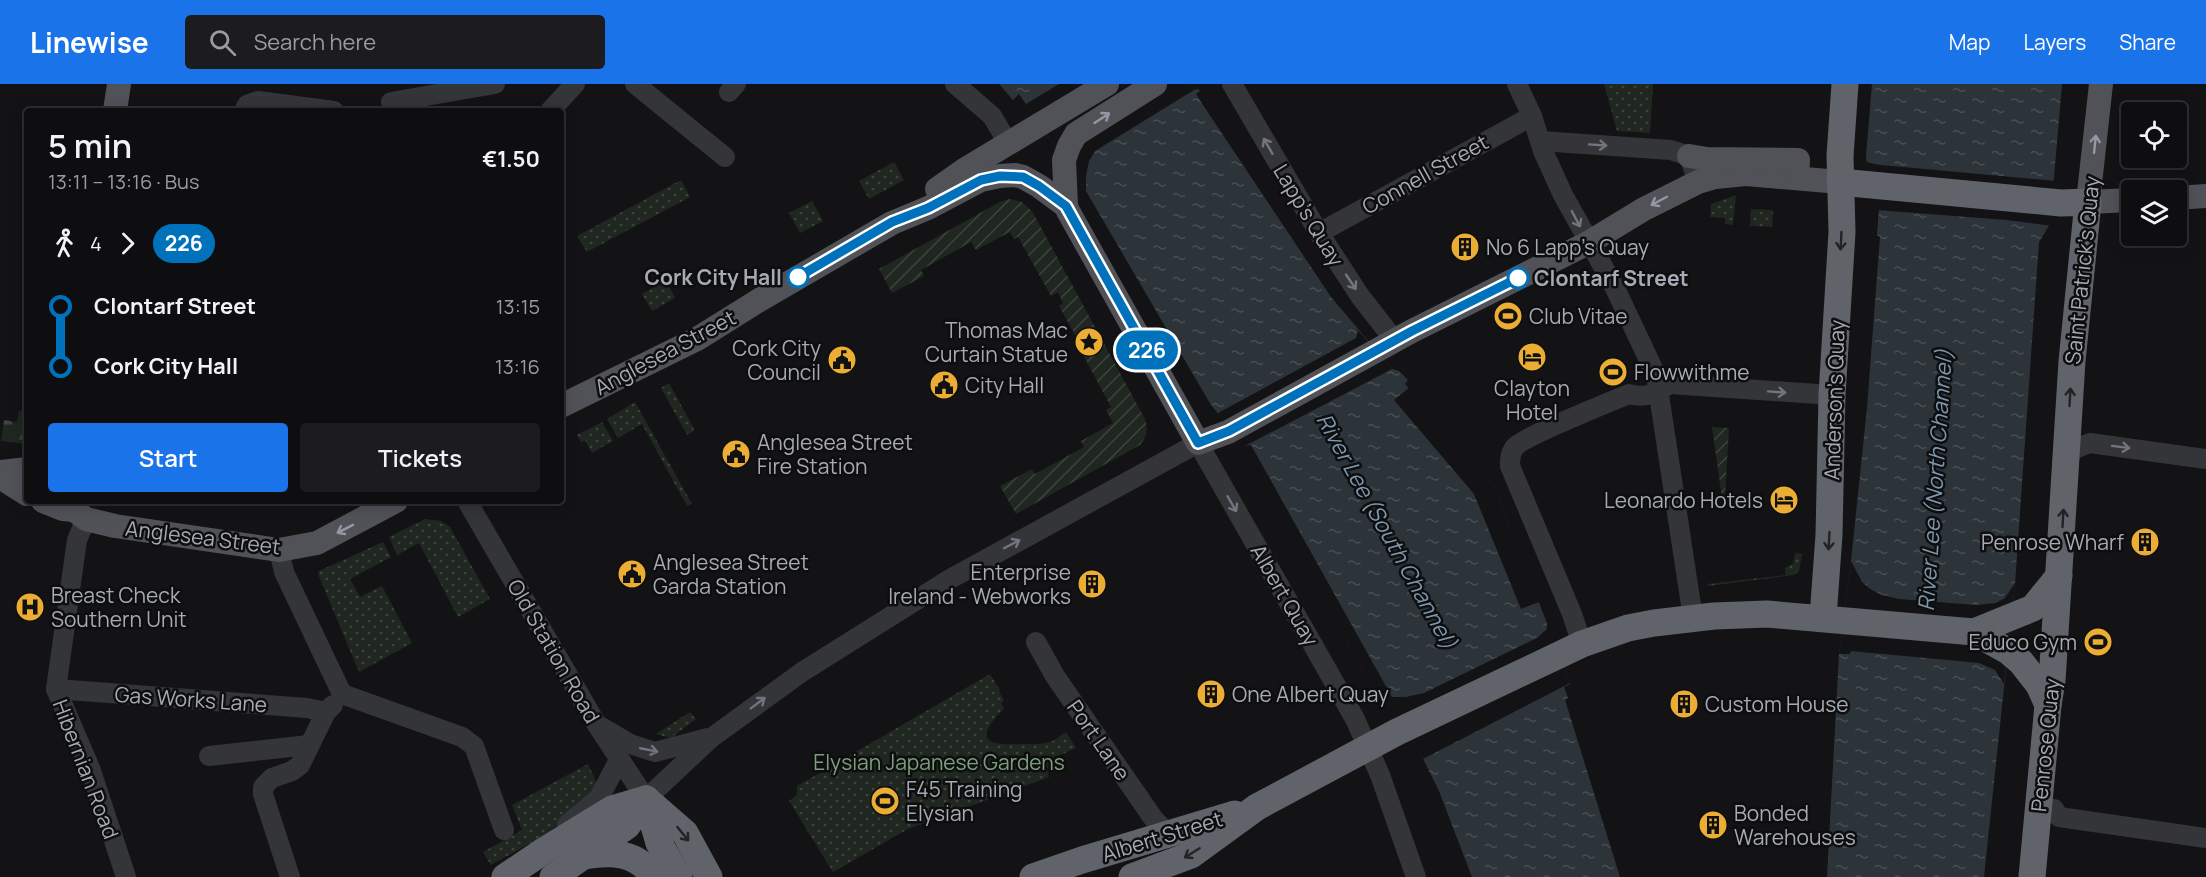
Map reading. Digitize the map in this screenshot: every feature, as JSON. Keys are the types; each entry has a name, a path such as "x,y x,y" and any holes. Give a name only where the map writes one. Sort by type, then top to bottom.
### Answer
{"highway":[{"name":"Anderson's Quay","path":"1833,619 1830,525 1832,396 1842,232 1840,182 1845,84"},
{"path":"1840,182 2057,202 2088,202"},
{"name":"Saint Patrick's Quay","path":"2066,456 2073,350 2088,202"},
{"name":"Penrose Quay","path":"2032,877 2052,681 2066,456"},
{"path":"1974,633 2033,608 2059,576"},
{"name":"Albert Street","path":"1134,877 1191,855 1257,807 1397,732 1571,649 1628,628 1693,618 1767,614 1974,633"},
{"path":"1974,633 2021,662 2039,685 2048,705"},
{"path":"510,875 545,850 612,809 646,799"},
{"path":"553,877 627,826 646,799"},
{"path":"646,799 659,843 679,877"},
{"path":"646,799 685,833 709,877"},
{"name":"Albert Street","path":"1033,877 1257,807"},
{"path":"584,856 614,853 633,858 643,864 654,877"}],"main road":[{"path":"115,108 119,84"},
{"name":"Anglesea Street","path":"564,405 697,339 892,222 964,170 1107,84"},
{"path":"1155,84 1077,134 1064,160 1066,206 1198,443 1228,432 1386,346 1588,243 1644,209 1698,183 1715,177 1798,169"},
{"name":"Saint Patrick's Quay","path":"2088,202 2101,84"},
{"path":"1689,156 1798,169 1840,182"},
{"name":"Anglesea Street","path":"892,222 928,208 981,180 1000,176 1015,175 1029,180 1066,206"},
{"path":"2187,197 2206,196"},
{"path":"2088,202 2121,200"},
{"path":"0,472 24,469"},
{"path":"0,477 24,492"},
{"name":"Anglesea Street","path":"50,504 63,509 78,510 115,526 279,550 317,543 390,504"}],"street":[{"path":"390,99 495,84"},
{"path":"553,108 575,84"},
{"path":"635,84 724,157"},
{"path":"955,84 992,116 1008,143"},
{"name":"Lapp's Quay","path":"1232,84 1318,233 1360,296 1386,346"},
{"path":"1517,84 1563,195 1588,243 1604,267 1656,375 1649,395 1693,618"},
{"path":"246,108 247,105 258,101 311,108"},
{"name":"Connell Street","path":"1318,233 1532,116"},
{"path":"1540,141 1671,150 1689,156 1698,183"},
{"path":"1571,649 1572,614 1510,466 1510,456 1515,446 1629,394 1649,395 1670,384 1832,396"},
{"path":"646,799 711,738 802,672 950,579 1198,443"},
{"name":"Albert Quay","path":"1198,443 1342,693 1380,775 1416,877"},
{"path":"2066,456 2090,443 2206,459"},
{"name":"Old Station Road","path":"469,504 597,725 646,799"},
{"name":"Hibernian Road","path":"78,510 77,540 56,689 90,768 126,877"},
{"path":"279,550 284,572 342,694 462,737 474,746 504,830"},
{"name":"Port Lane","path":"1036,642 1068,695 1153,818 1167,834"},
{"name":"Gas Works Lane","path":"56,689 307,708 326,712"},
{"path":"290,877 263,794 263,787 267,782 300,765 326,712 342,694"},
{"path":"597,725 630,744 655,752 711,738"},
{"path":"209,756 309,745"},
{"path":"545,850 568,825 599,798 619,760"},
{"path":"2038,808 2054,810 2059,817 2206,838"},
{"path":"1134,877 1138,843"}],"green space":[{"path":"1604,84 1653,84 1650,133 1617,131"},
{"path":"894,162 904,180 869,199 859,181"},
{"path":"681,180 690,197 587,252 577,236"},
{"path":"1736,195 1733,225 1725,224 1725,218 1710,217 1711,204"},
{"path":"1009,199 1022,202 1032,211 1145,419 1147,430 1140,445 1016,514 1000,486 1032,469 1035,474 1084,447 1081,441 1113,423 1106,410 1111,407 1082,353 1088,349 1083,340 1079,342 1059,306 1063,303 1058,292 1051,296 1018,237 1014,239 1010,232 976,250 971,242 921,270 924,276 892,293 879,269"},
{"path":"812,201 823,221 800,233 789,213"},
{"path":"1751,209 1773,210 1772,227 1750,226"},
{"path":"666,281 675,298 652,311 642,294"},
{"path":"669,383 693,427 694,431 687,435 661,388"},
{"path":"635,402 692,504 687,506 642,424 618,438 607,419"},
{"path":"19,411 24,412 24,444 1,441 4,420 17,422"},
{"path":"602,422 613,441 592,453 585,440 581,442 577,435"},
{"path":"1712,427 1729,428 1724,512"},
{"path":"425,519 441,521 450,527 490,599 458,617 419,543 397,555 389,537"},
{"path":"383,542 391,557 350,579 360,597 382,586 412,643 359,672 318,574 319,571"},
{"path":"1795,553 1802,554 1799,571 1794,575 1708,586 1707,584 1786,575 1785,568 1793,564"},
{"name":"Elysian Japanese Gardens","path":"990,674 1000,690 1004,701 1001,703 1004,708 989,727 987,738 998,743 1043,744 1066,732 1076,748 1054,758 1053,765 1046,769 1049,777 908,829 833,872 789,801 797,795 797,786"},
{"path":"690,712 696,719 671,738 656,734"},
{"path":"588,764 596,781 590,794 580,806 552,830 491,865 483,852 522,830 512,805"}],"water":[{"name":"River Lee (South Channel)","path":"999,84 1190,84 1194,90 1200,91 1196,94 1331,297 1392,369 1399,371 1408,380 1405,384 1494,486 1570,683 1564,687 1568,698 1565,700 1620,877 1472,877 1439,791 1395,702 1392,698 1377,693 1366,677 1220,416 1211,405 1086,191 1019,94 1013,100"},
{"name":"River Lee (North Channel)","path":"1872,84 2062,84 2050,224 2039,242 2015,583 1984,877 1827,877 1839,654 1867,408 1880,237 1877,235 1882,166 1867,162 1866,156"}],"pier":[{"path":"1059,84 1190,84 1194,90 1095,151 1089,161 1086,191 1026,104"},
{"path":"1870,164 2056,181 2053,224 2052,226 2007,220 1876,210 1879,168 1870,167"},
{"path":"1358,330 1392,369 1245,446 1251,445 1392,697 1424,693 1537,638 1547,629 1547,622 1570,683 1423,759 1392,698 1377,693 1366,677 1218,413 1356,338"},
{"path":"1409,388 1494,486 1539,602 1521,609 1474,494 1394,400"},
{"path":"1851,561 1862,582 1870,589 1899,599 1976,605 1996,603 2005,598 2015,583 2004,684 1995,670 1979,663 1851,651 1850,654 1839,654"}],"bus line":[{"name":"226","path":"798,277 892,222 928,208 981,180 1000,176 1023,177 1066,206 1198,443 1229,431 1412,331 1518,278"}],"place":[{"name":"No 6 Lapp's Quay","path":"1465,247"},
{"name":"Cork City Hall","path":"798,277"},
{"name":"Clontarf Street","path":"1518,278"},
{"name":"Club Vitae","path":"1508,316"},
{"name":"Thomas Mac Curtain Statue","path":"1089,342"},
{"name":"Clayton Hotel","path":"1532,357"},
{"name":"Cork City Council","path":"842,360"},
{"name":"Flowwithme","path":"1613,372"},
{"name":"City Hall","path":"944,385"},
{"name":"Anglesea Street Fire Station","path":"736,454"},
{"name":"Leonardo Hotels","path":"1784,500"},
{"name":"Penrose Wharf","path":"2145,542"},
{"name":"Anglesea Street Garda Station","path":"632,574"},
{"name":"Enterprise Ireland - Webworks","path":"1092,584"},
{"name":"Breast Check Southern Unit","path":"30,607"},
{"name":"Educo Gym","path":"2098,642"},
{"name":"One Albert Quay","path":"1211,694"},
{"name":"Custom House","path":"1684,704"},
{"name":"F45 Training Elysian","path":"885,801"},
{"name":"Bonded Warehouses","path":"1713,825"}]}
